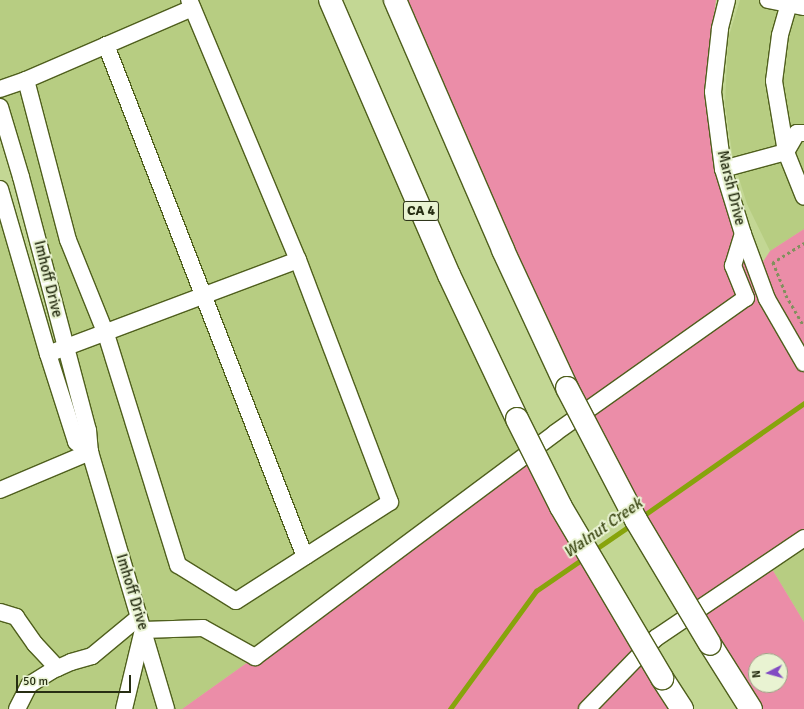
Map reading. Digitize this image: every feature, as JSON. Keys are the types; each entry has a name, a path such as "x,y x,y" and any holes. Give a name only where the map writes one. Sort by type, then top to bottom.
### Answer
{"highway":[{"name":"CA 4","path":"330,0 449,275 517,419 584,548 682,709"},
{"path":"395,0 496,236 567,388 636,520 710,644 751,709"}],"street":[{"name":"Marsh Drive","path":"727,0 720,29 713,92 723,168 743,234 767,298 804,363"},
{"path":"768,0 794,4 780,35 774,81 786,152 804,197"},
{"path":"0,89 26,80 106,45 190,4 298,260 390,502 236,601 178,565 106,334 68,240 26,80"},
{"path":"106,45 202,297 305,556"},
{"name":"Imhoff Drive","path":"0,107 22,177 88,430 90,452 166,709"},
{"path":"723,168 786,152 796,133 804,133"},
{"name":"Imhoff Drive","path":"0,189 48,354 76,442 90,452"},
{"path":"17,709 29,685 58,668 92,656 141,623 203,628 255,657 548,438 746,298 733,266 743,234"},
{"path":"48,354 106,334 298,260"},
{"path":"0,490 90,452"},
{"path":"587,709 656,638 804,538"},
{"path":"0,612 16,616 36,644 58,668"},
{"path":"124,709 141,623"}],"path":[{"path":"756,271 804,243"},
{"path":"773,262 786,296 804,326"}],"shaded area":[{"path":"0,0 330,0 532,450 255,657 182,709 0,709 0,189 48,354 90,451 0,107"},
{"path":"395,0 716,0 712,29 723,169 757,271 770,251 804,229 804,548 772,569 804,622 804,709 755,709 636,520"},
{"path":"740,0 804,0 804,229 770,251 747,204 733,159 725,104 728,39"},
{"path":"532,450 682,709 182,709 255,657"},
{"path":"804,548 804,622 772,569"}],"waterway":[{"name":"Walnut Creek","path":"640,518 804,403"},
{"name":"Walnut Creek","path":"593,551 631,525"},
{"name":"Walnut Creek","path":"450,709 536,591 584,558"}]}
